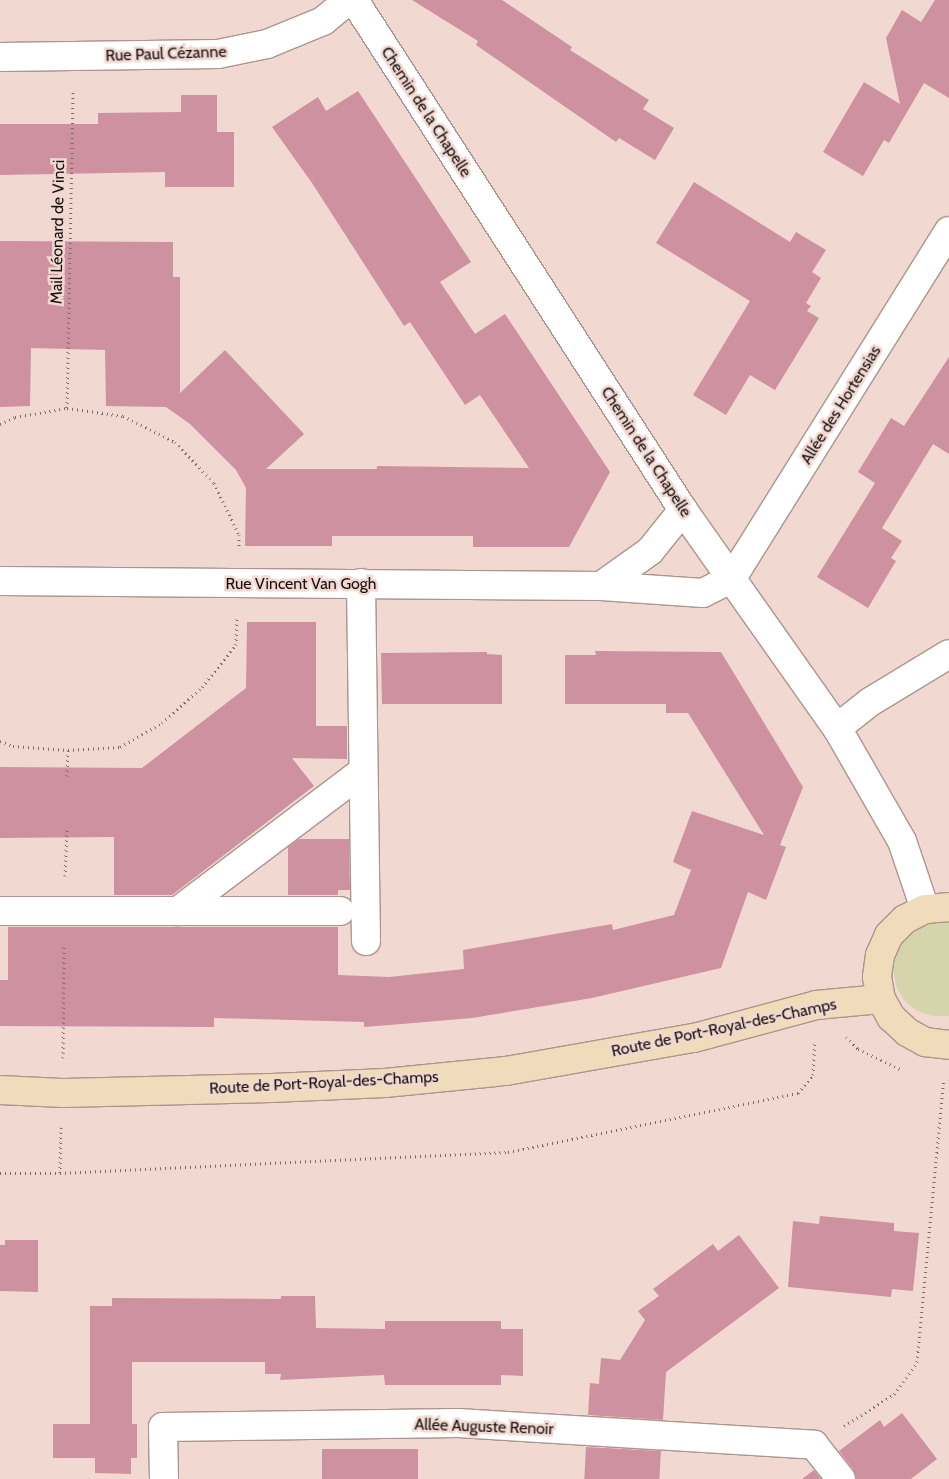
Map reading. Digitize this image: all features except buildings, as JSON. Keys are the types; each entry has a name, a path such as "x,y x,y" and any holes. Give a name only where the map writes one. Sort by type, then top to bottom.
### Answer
{"main road":[{"path":"937,908 905,919 895,930 880,955 877,977 881,999 891,1018 907,1032 925,1042 949,1045"},
{"name":"Route de Port-Royal-des-Champs","path":"0,1090 63,1092 385,1084 506,1071 694,1038 816,1006 881,999"}],"street":[{"name":"Rue Paul Cézanne","path":"0,57 218,54 267,44 323,21 349,0"},
{"name":"Chemin de la Chapelle","path":"354,0 683,510 837,728 902,841 937,908"},
{"name":"Allée des Hortensias","path":"732,578 949,231"},
{"path":"601,586 650,550 683,510"},
{"name":"Rue Vincent Van Gogh","path":"0,581 601,586 703,593 732,578"},
{"path":"361,583 362,772 366,941"},
{"path":"837,728 870,702 949,654"},
{"path":"178,911 362,772"},
{"path":"0,910 340,911"},
{"name":"Allée Auguste Renoir","path":"164,1479 164,1427 458,1423 814,1445"},
{"path":"814,1445 840,1479"}],"path":[{"name":"Mail Léonard de Vinci","path":"67,408 74,57"},
{"path":"67,776 68,750"},
{"path":"60,1173 67,829"},
{"path":"0,1173 60,1173 508,1152 798,1093 814,1075 816,1006"},
{"path":"814,1445 894,1394 917,1362 945,1073"}],"shaded area":[{"path":"933,922 949,922 949,1016 932,1016 917,1011 904,1000 896,986 893,969 896,953 905,939 917,928"}]}
